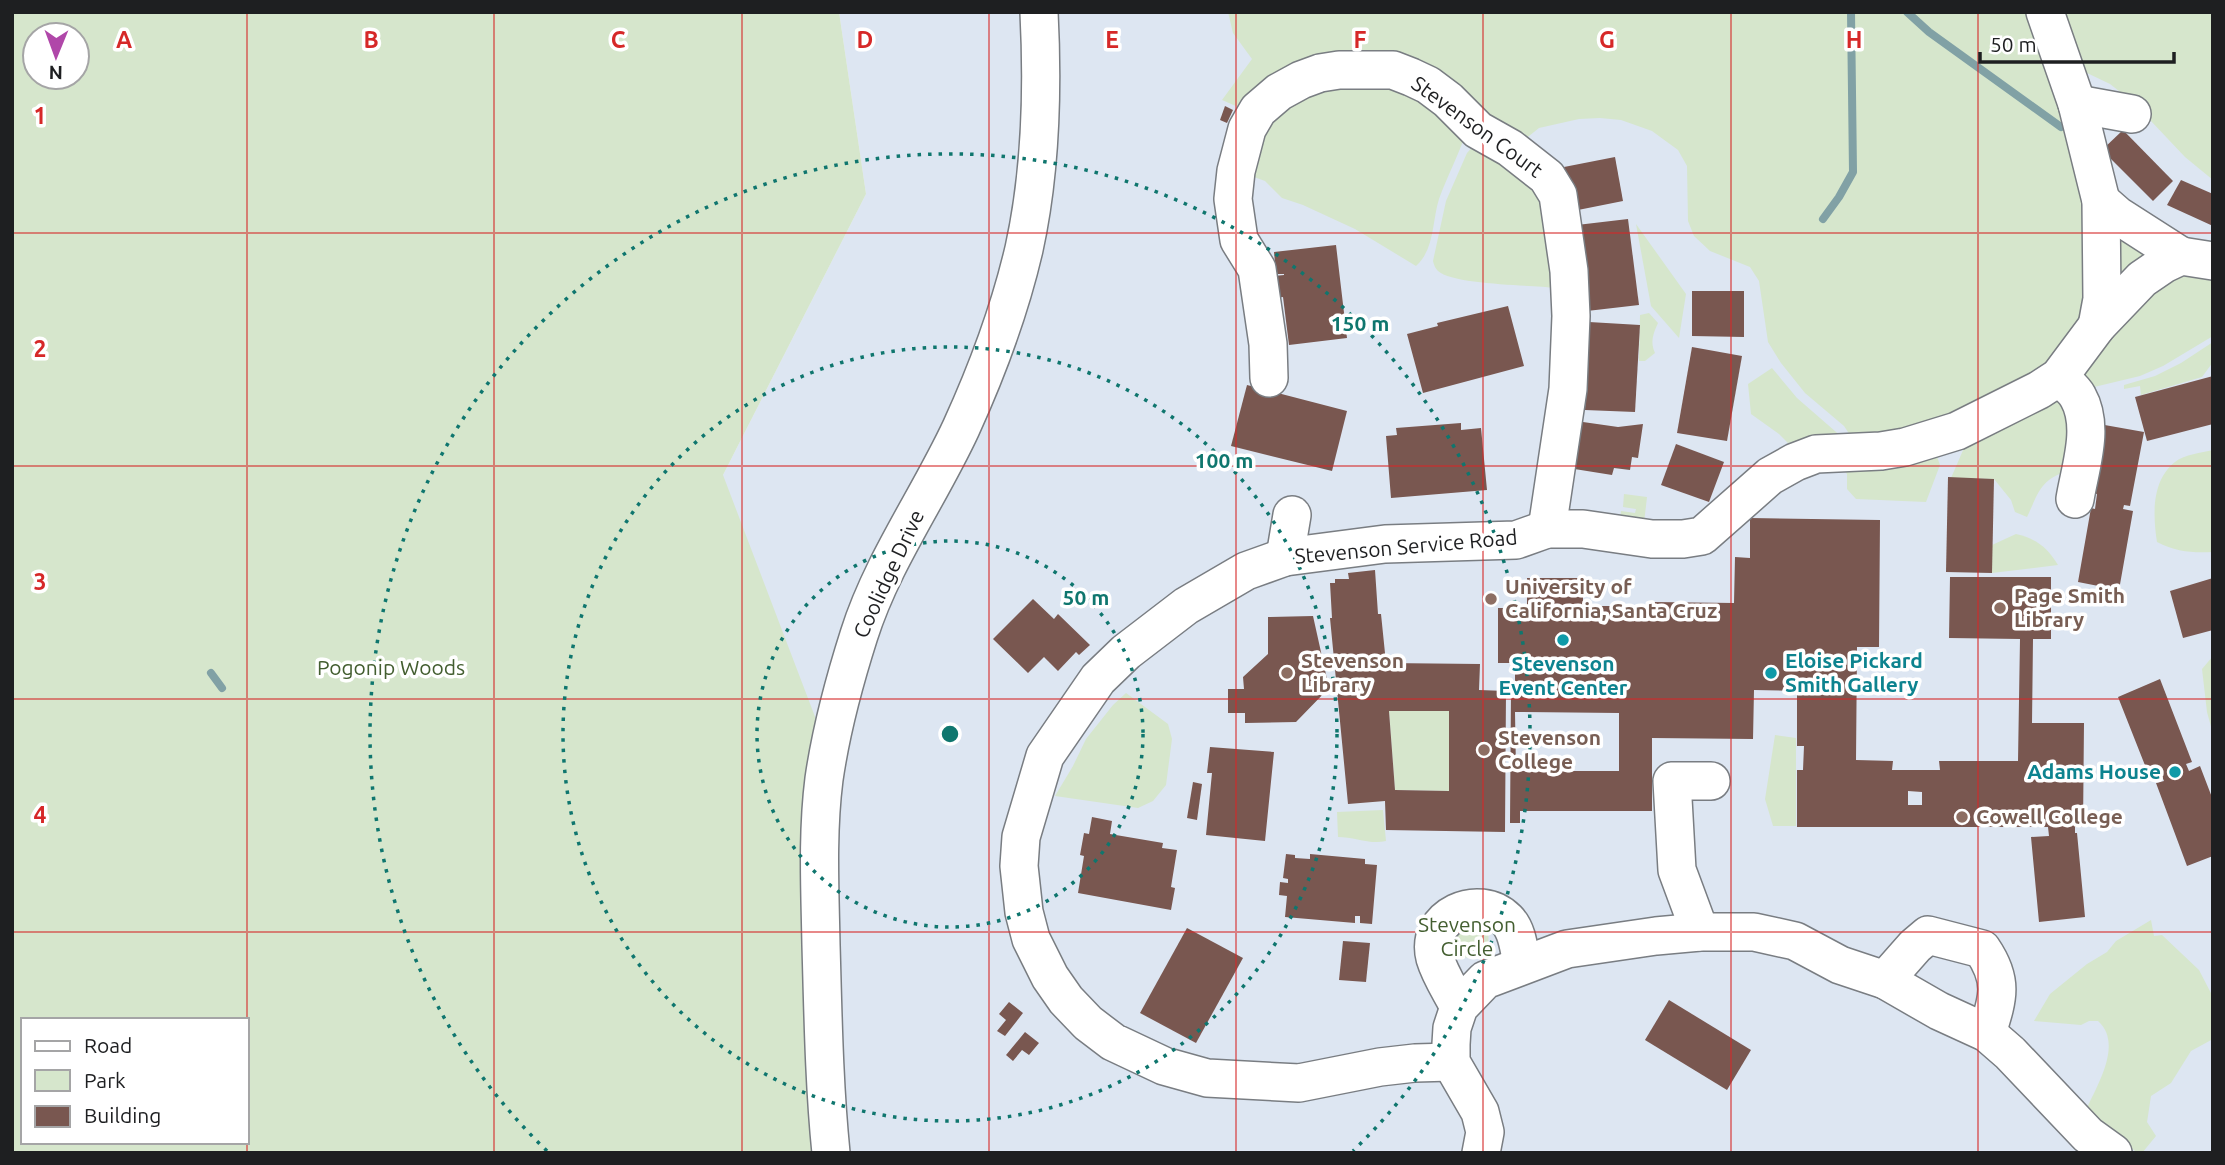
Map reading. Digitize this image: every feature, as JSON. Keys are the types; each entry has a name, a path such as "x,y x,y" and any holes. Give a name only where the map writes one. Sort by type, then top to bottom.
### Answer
{"street":[{"name":"Coolidge Drive","path":"831,1153 823,1010 820,846 824,780 831,736 860,632 888,565 961,428 1006,311 1024,249 1035,180 1040,108 1039,12"},
{"path":"2045,12 2077,104 2101,201 2102,299 2097,326"},
{"name":"Stevenson Court","path":"1269,378 1268,344 1257,269 1239,240 1233,199 1236,171 1247,130 1258,110 1279,92 1320,73 1339,70 1393,70 1411,76 1448,100 1478,130 1510,148 1548,177 1558,195 1569,271 1571,316 1568,389 1547,529"},
{"path":"2077,104 2132,114"},
{"path":"2101,201 2117,215 2197,258"},
{"path":"2075,499 2086,433 2085,415 2077,395 2059,377 2097,326 2142,279 2164,264 2197,258"},
{"name":"Stevenson Service Road","path":"1451,1062 1380,1067 1299,1083 1207,1078 1164,1066 1113,1042 1088,1023 1066,1000 1031,939 1020,891 1021,837 1045,756 1098,678 1126,652 1186,606 1246,571 1285,557 1385,544 1516,540 1547,529 1583,529 1652,539 1702,536 1769,476 1795,462 1816,454 1881,451 1905,447 1957,431 2039,390 2059,377"},
{"path":"1285,557 1292,515"},
{"path":"1700,932 1677,870 1672,781 1712,781"},
{"path":"1459,1007 1435,957 1434,940 1448,915 1470,908 1489,910 1506,919 1515,932 1522,965"},
{"path":"1481,1153 1485,1132 1480,1112 1451,1062 1452,1028 1459,1007 1485,980 1567,949 1700,932 1754,932 1796,942 1840,965 1885,979 1938,1011 1987,1033 2010,1053 2088,1135 2113,1153"},
{"path":"1885,979 1914,946 1928,935 1982,948 1993,965 1997,982 1997,1002 1987,1033"}],"shaded area":[{"name":"University of California, Santa Cruz","path":"839,12 2213,12 2213,1153 735,1153 723,475 866,194"}],"green space":[{"name":"Pogonip Woods","path":"12,12 839,12 866,194 723,475 817,722 802,803 817,1153 12,1153"},
{"path":"1228,12 2213,12 2213,180 2185,157 2133,102 2110,84 2087,73 2081,80 2090,312 2035,377 1913,430 1850,435 1844,426 1805,393 1768,342 1759,281 1750,267 1710,251 1694,236 1688,221 1687,166 1678,150 1652,131 1621,120 1579,119 1539,128 1519,144 1405,66 1245,110 1222,100 1252,59 1233,33"},
{"path":"1389,78 1466,133 1439,199 1427,251 1416,266 1355,229 1282,198 1265,181 1243,173 1282,98"},
{"path":"1476,143 1544,186 1555,288 1459,279 1446,276 1435,268 1433,261 1446,201 1467,153"},
{"path":"1636,224 1686,294 1679,338 1651,306"},
{"path":"2108,231 2155,248 2110,294"},
{"path":"2178,271 2180,277 2213,273 2213,336 2163,366 2140,376 2090,388 2083,378 2086,360 2113,327"},
{"path":"1649,313 1658,323 1653,338 1655,353 1645,361 1639,361 1640,315"},
{"path":"2213,342 2213,362 2202,377 2141,395 2140,386 2124,389 2124,385 2155,376 2181,363"},
{"path":"1772,368 1797,398 1843,438 1788,443 1751,414 1748,384"},
{"path":"2057,396 2073,410 2062,473 2044,485 2027,517 2015,512 2011,500 1994,479 1951,478 1967,441"},
{"path":"2213,450 2213,552 2185,551 2157,542 2156,499 2167,470 2188,455"},
{"path":"1936,454 1940,465 1926,502 1856,499 1847,489 1847,474 1843,469"},
{"path":"1624,494 1647,497 1644,523 1620,520 1621,511 1635,513 1636,509 1623,507"},
{"path":"2016,534 2041,545 2058,565 1992,573 1992,545"},
{"path":"2213,656 2213,734 2207,712 2202,669"},
{"path":"1126,693 1168,724 1172,739 1166,785 1153,801 1138,808 1055,796 1086,739"},
{"path":"1389,711 1449,711 1449,791 1395,790"},
{"path":"1775,735 1796,738 1796,826 1773,826 1765,799"},
{"path":"1383,810 1386,841 1338,837 1337,812"},
{"path":"2151,920 2154,936 2162,935 2199,970 2213,997 2213,1039 2191,1051 2171,1083 2151,1096 2147,1122 2156,1136 2142,1153 2138,1153 2107,1131 2087,1108 2102,1076 2108,1052 2105,1030 2098,1021 2081,1025 2034,1021 2050,994 2087,964 2107,952 2116,941"},
{"name":"Stevenson Circle","path":"1448,925 1486,926 1488,942 1485,949 1468,958 1452,953"}],"building":[{"path":"1225,106 1233,110 1227,123 1220,120"},
{"path":"2123,130 2173,181 2153,201 2102,150"},
{"path":"1615,157 1623,201 1573,211 1564,167"},
{"path":"2181,180 2213,194 2213,226 2167,205"},
{"path":"1628,219 1639,305 1587,311 1577,225"},
{"path":"1336,245 1347,338 1289,345 1283,297 1276,298 1274,276 1284,274 1276,274 1274,252"},
{"path":"1692,291 1744,291 1744,337 1692,336"},
{"path":"1508,306 1524,366 1423,393 1407,334 1438,326 1437,323"},
{"path":"1589,322 1640,325 1635,412 1585,410"},
{"path":"1692,347 1742,356 1727,441 1677,433"},
{"path":"2213,376 2213,424 2147,441 2135,397"},
{"path":"1247,385 1347,411 1332,471 1231,446"},
{"path":"1569,420 1618,427 1643,424 1638,458 1632,457 1630,470 1614,468 1612,475 1562,467"},
{"path":"1461,423 1461,430 1481,428 1487,490 1391,498 1386,436 1397,435 1396,428"},
{"path":"2099,424 2144,432 2130,506 2124,505 2123,509 2133,511 2119,590 2078,582 2091,508 2095,509 2097,494 2086,492"},
{"path":"1676,444 1724,462 1709,502 1661,485"},
{"path":"1948,477 1994,479 1992,573 1946,572"},
{"path":"1750,518 1880,520 1879,647 1857,647 1856,760 1893,761 1892,770 1940,770 1939,761 2018,761 2020,639 1949,638 1950,577 2051,577 2051,639 2033,639 2032,723 2084,723 2083,827 2075,827 2075,833 2085,917 2039,922 2031,837 2049,836 2048,827 1797,827 1797,770 1803,770 1804,746 1797,746 1797,691 1754,690 1753,739 1652,738 1652,811 1520,811 1520,823 1510,823 1511,691 1515,691 1515,663 1498,663 1498,608 1527,608 1527,578 1583,578 1583,606 1612,606 1611,619 1652,619 1653,602 1734,603 1735,557 1750,558","holes":["1515,712 1619,713 1619,771 1516,771","1908,791 1922,792 1922,805 1908,805"]},
{"path":"1375,570 1378,614 1381,614 1386,663 1480,664 1479,690 1506,691 1505,832 1386,830 1385,801 1348,804 1330,618 1330,583 1335,583 1335,579 1349,579 1348,573","holes":["1389,711 1449,711 1449,791 1395,790"]},
{"path":"2213,578 2213,630 2183,638 2170,591"},
{"path":"1033,599 1054,619 1058,614 1090,645 1079,655 1076,652 1058,671 1044,657 1028,673 993,639"},
{"name":"Stevenson Library","path":"1313,616 1329,688 1296,722 1245,723 1245,713 1228,713 1228,689 1244,689 1243,677 1268,654 1268,617"},
{"name":"Adams House","path":"2160,679 2192,762 2186,764 2189,771 2200,766 2213,800 2213,856 2187,866 2156,783 2164,781 2161,774 2150,778 2118,697"},
{"path":"1210,747 1274,752 1265,841 1206,835 1212,773 1207,773"},
{"path":"1193,782 1202,784 1197,820 1187,818"},
{"path":"1092,817 1112,821 1110,834 1163,843 1162,848 1177,850 1171,887 1175,888 1171,910 1078,893 1084,856 1080,855 1084,833 1089,834"},
{"path":"1286,854 1310,859 1310,854 1365,859 1365,864 1377,865 1372,924 1360,923 1360,916 1355,916 1355,923 1285,917 1287,896 1279,895 1280,882 1288,883 1288,879 1283,878"},
{"path":"1187,928 1243,958 1196,1043 1140,1013"},
{"path":"1343,941 1370,943 1366,982 1339,980"},
{"path":"1669,1000 1751,1050 1727,1090 1645,1040"},
{"path":"1009,1002 1023,1013 1005,1036 997,1031 1006,1020 999,1014"},
{"path":"1025,1032 1039,1043 1029,1055 1022,1050 1013,1061 1006,1055"}],"waterway":[{"path":"1823,219 1853,172 1851,12"},
{"path":"1907,12 1929,32 2061,127"},
{"path":"211,673 222,688"}],"place":[{"name":"University of California, Santa Cruz","path":"1491,599"},
{"name":"Page Smith Library","path":"2000,608"},
{"name":"Stevenson Event Center","path":"1563,640"},
{"name":"Stevenson Library","path":"1287,673"},
{"name":"Eloise Pickard Smith Gallery","path":"1771,673"},
{"name":"Stevenson College","path":"1484,750"},
{"name":"Adams House","path":"2175,772"},
{"name":"Cowell College","path":"1962,817"}]}
